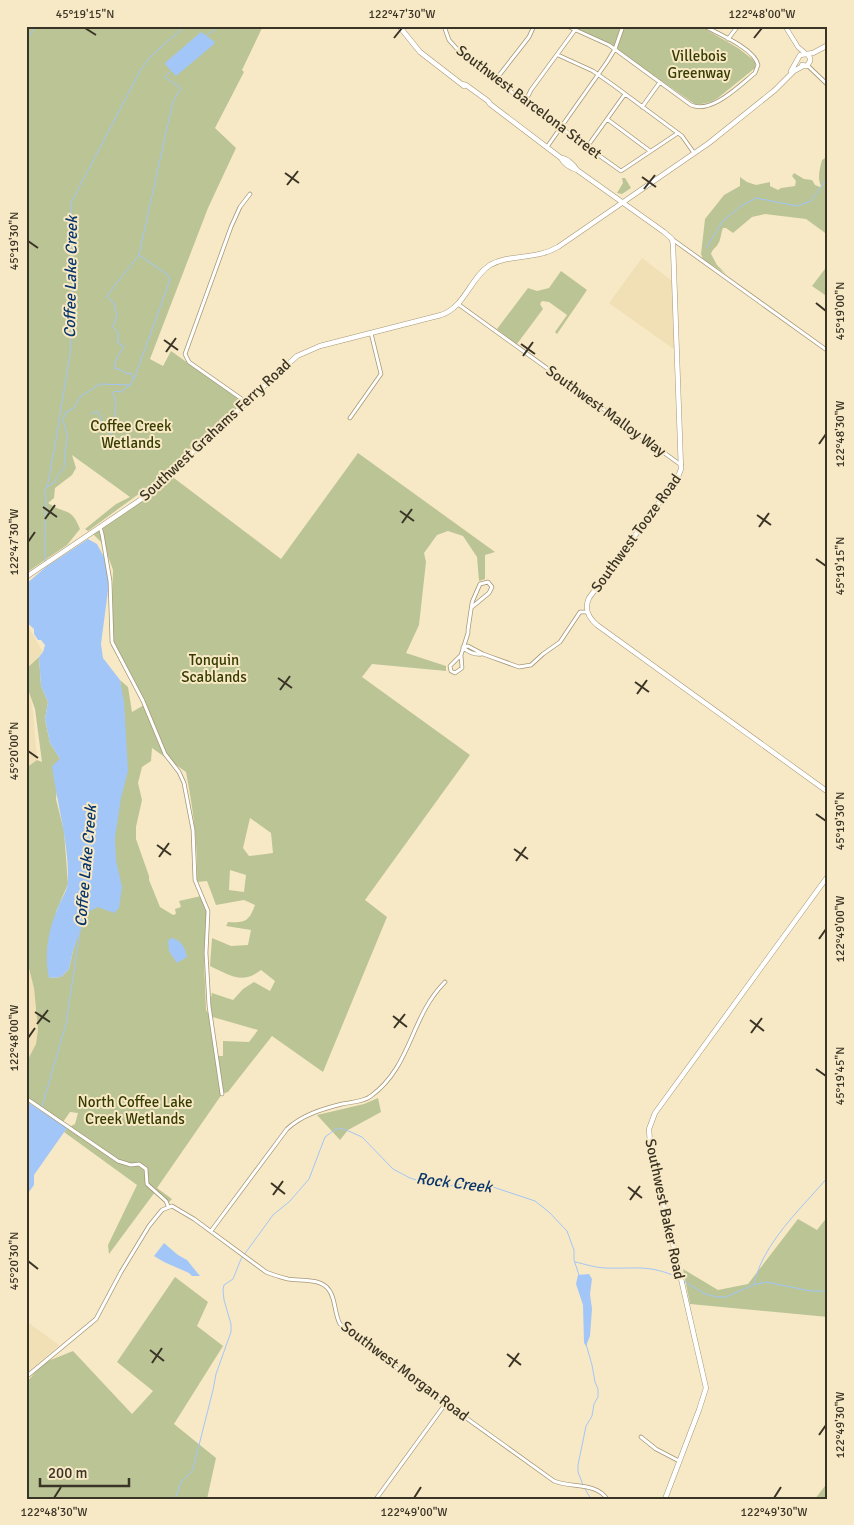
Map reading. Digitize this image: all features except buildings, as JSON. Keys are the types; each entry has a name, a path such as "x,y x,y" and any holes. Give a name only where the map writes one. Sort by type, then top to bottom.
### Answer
{"main road":[{"path":"400,26 423,55 490,104 573,169 672,239"},
{"name":"Southwest Grahams Ferry Road","path":"788,77 799,58 826,46"},
{"name":"Southwest Grahams Ferry Road","path":"26,577 148,494 301,353 320,346 441,315 452,310 490,265 552,250 694,153 764,99 826,46"},
{"path":"799,58 800,64 807,64 806,54"},
{"name":"Southwest Tooze Road","path":"672,239 682,465 678,477 589,598 586,605 587,612 597,625 828,792"},
{"name":"Southwest Baker Road","path":"665,1499 704,1397 705,1385 650,1143 649,1126 655,1114 828,876"}],"street":[{"name":"Southwest Barcelona Street","path":"444,26 446,34 454,46 497,78 506,88 622,171 650,151"},
{"path":"497,78 529,37 534,26"},
{"path":"567,26 615,49 696,107 716,103 755,73 758,67 758,62 743,48 704,26"},
{"path":"546,147 615,49 623,26"},
{"path":"728,39 738,26"},
{"path":"785,26 806,54"},
{"path":"525,102 575,30"},
{"path":"791,36 799,58"},
{"path":"558,55 598,75 625,94 684,138 694,153"},
{"path":"807,64 828,85"},
{"path":"642,107 660,82"},
{"path":"586,147 625,94"},
{"path":"607,119 650,151 678,133"},
{"path":"246,402 189,362 185,354 231,227 240,206 250,194"},
{"path":"672,239 828,350"},
{"name":"Southwest Malloy Way","path":"458,304 682,465"},
{"path":"350,418 381,372 371,333"},
{"path":"100,527 110,581 112,642 142,701 165,754 179,772 184,783 193,830 195,880 208,910 206,955 208,1006 222,1094"},
{"path":"461,655 462,668 455,673 450,671 450,666 461,655 464,647 472,606 479,586 484,582 488,582 492,587 490,592 472,606"},
{"path":"464,647 468,646 482,654 519,667 531,666 543,654 560,642 580,612 587,612"},
{"path":"211,1232 286,1128 300,1118 315,1112 367,1098 385,1083 401,1063 424,1008 445,982"},
{"name":"Southwest Morgan Road","path":"26,1098 118,1161 131,1165 139,1164 146,1169 147,1184 166,1201 168,1206 177,1208 266,1272 278,1277 312,1281 326,1286 331,1293 336,1316 343,1328 554,1481 598,1490 607,1499"},
{"path":"26,1377 96,1319 149,1226 160,1212 168,1206"},
{"path":"376,1499 446,1403"},
{"path":"641,1437 656,1449 679,1461"}],"shaded area":[{"path":"642,258 672,281 675,350 609,303"},
{"path":"26,623 43,652 26,669"},
{"path":"26,684 33,712 37,760 26,768"},
{"path":"26,957 34,988 38,1029 36,1044 26,1063"},
{"path":"26,1321 59,1345 26,1374"}],"green space":[{"name":"Coffee Creek Wetlands","path":"26,26 263,26 242,70 244,72 215,128 236,148 208,208 150,359 163,366 171,351 243,402 151,485 88,531 85,529 116,504 130,497 72,455 76,468 72,475 55,488 54,498 48,503 74,517 80,529 67,545 26,573"},
{"path":"569,26 621,26 614,46"},
{"name":"Villebois Greenway","path":"624,26 700,26 738,48 755,62 755,68 718,98 711,102 696,105 618,50 617,47"},
{"path":"828,156 828,235 806,219 765,214 752,217 733,233 723,228 719,242 711,254 717,265 726,274 703,259 701,254 705,219 724,195 740,186 740,177 756,185 770,182 770,186 778,190 795,186 796,181 792,176 794,173 804,179 812,180 815,185 820,187 819,173 822,160"},
{"path":"622,178 625,178 631,188 622,194 617,193 623,183"},
{"path":"828,265 828,297 812,286"},
{"path":"561,271 587,290 557,334 555,332 567,315 549,302 542,301 540,304 543,309 517,344 497,329 528,288 537,291 549,288"},
{"path":"358,453 495,552 485,555 485,579 479,581 477,557 463,536 448,531 437,535 424,553 426,562 419,625 406,653 446,666 446,671 372,664 362,677 470,755 365,900 387,917 323,1072 272,1036 228,1092 222,1094 157,1188 172,1199 169,1202 155,1192 109,1254 108,1245 137,1185 64,1132 75,1124 78,1113 70,1112 63,1122 26,1097 26,1063 36,1044 38,1029 34,988 26,957 26,768 37,760 42,762 35,709 26,684 26,669 39,657 41,686 48,702 45,719 50,743 60,759 56,799 64,831 68,884 56,912 49,978 61,977 69,969 80,928 125,719 120,680 128,687 132,712 144,705 111,645 113,570 104,545 93,534 170,475 281,559","holes":["152,748 186,772 197,854 197,882 207,881 216,905 244,900 255,905 249,918 239,922 228,922 226,926 251,930 248,945 231,946 212,938 210,966 242,978 254,975 261,970 275,981 270,991 254,982 243,989 233,1000 212,993 208,1013 206,1010 204,961 206,955 207,907 201,896 179,901 181,907 175,909 176,914 173,915 160,907 136,839 136,827 142,800 138,783 142,767 151,761","250,818 271,833 273,853 249,856 243,848","230,870 246,875 244,892 229,890","209,1016 258,1030 249,1042 223,1041 223,1056 217,1056"]},
{"path":"378,1098 381,1112 348,1130 340,1140 317,1115 364,1104"},
{"path":"828,1216 828,1317 690,1304 683,1269 718,1290 748,1284 798,1219 817,1230"},
{"path":"175,1277 208,1302 197,1326 223,1346 174,1424 216,1458 207,1499 26,1499 26,1383 43,1363 73,1351 132,1414 153,1391 117,1362"},
{"path":"828,1482 828,1499 815,1499"}],"water":[{"path":"201,32 215,42 176,76 165,63"},
{"path":"88,539 97,544 104,557 109,583 101,644 103,658 120,680 124,702 128,771 121,798 115,838 116,860 122,887 119,908 114,913 98,907 86,913 69,969 61,977 49,978 47,952 49,935 58,907 67,888 68,867 65,838 52,766 60,759 50,743 45,719 48,702 41,686 39,657 45,645 41,640 38,640 34,634 34,629 26,622 26,584 46,567"},
{"path":"171,938 182,945 187,957 177,963 169,951 168,941"},
{"path":"26,1101 67,1128 34,1175 34,1185 26,1196"},
{"path":"164,1243 187,1260 200,1276 192,1276 154,1256"},
{"path":"589,1274 592,1279 590,1294 592,1309 590,1336 586,1346 584,1343 583,1305 576,1284 578,1275"}],"waterway":[{"path":"26,40 36,26"},
{"name":"Coffee Lake Creek","path":"45,561 46,499 44,493 49,477 70,354 73,294 71,203 140,71 150,57 185,26"},
{"path":"204,37 220,26"},
{"path":"47,487 55,482 57,476 64,468 67,434 63,420 66,412 73,409 81,396 100,384 130,385 134,379 131,373 128,374 115,369 116,360 124,346 118,343 118,332 113,327 117,315 114,303 107,297 139,255 173,101 181,88 165,77 172,70"},
{"path":"706,248 723,221 741,206 756,198 797,206 811,201 828,177"},
{"path":"134,379 170,280 168,275 139,255"},
{"path":"91,414 97,411 105,429 111,434 114,432 116,401 113,393 115,391 121,392 130,385"},
{"name":"Coffee Lake Creek","path":"42,1107 66,1024 81,925"},
{"name":"Rock Creek","path":"175,1499 181,1482 192,1471 216,1374 231,1332 231,1324 224,1300 224,1285 233,1279 241,1259 273,1215 290,1201 309,1179 325,1137 336,1129 344,1129 362,1137 393,1169 410,1178 426,1183 449,1186 471,1183 490,1186 535,1201 549,1212 567,1231 574,1250 574,1260 579,1275"},
{"path":"754,1284 769,1248 793,1216 828,1177"},
{"path":"575,1262 602,1268 651,1269 679,1278"},
{"path":"682,1280 705,1294 717,1297 726,1297 753,1285 766,1282 811,1291 828,1291"},
{"name":"Rock Creek","path":"583,1485 578,1472 578,1465 586,1426 592,1416 594,1404 598,1397 598,1389 586,1344"},
{"name":"Rock Creek","path":"585,1489 591,1499"}],"park label":[{"name":"Tonquin Scablands","path":"214,668"},
{"name":"North Coffee Lake Creek Wetlands","path":"135,1110"}]}
